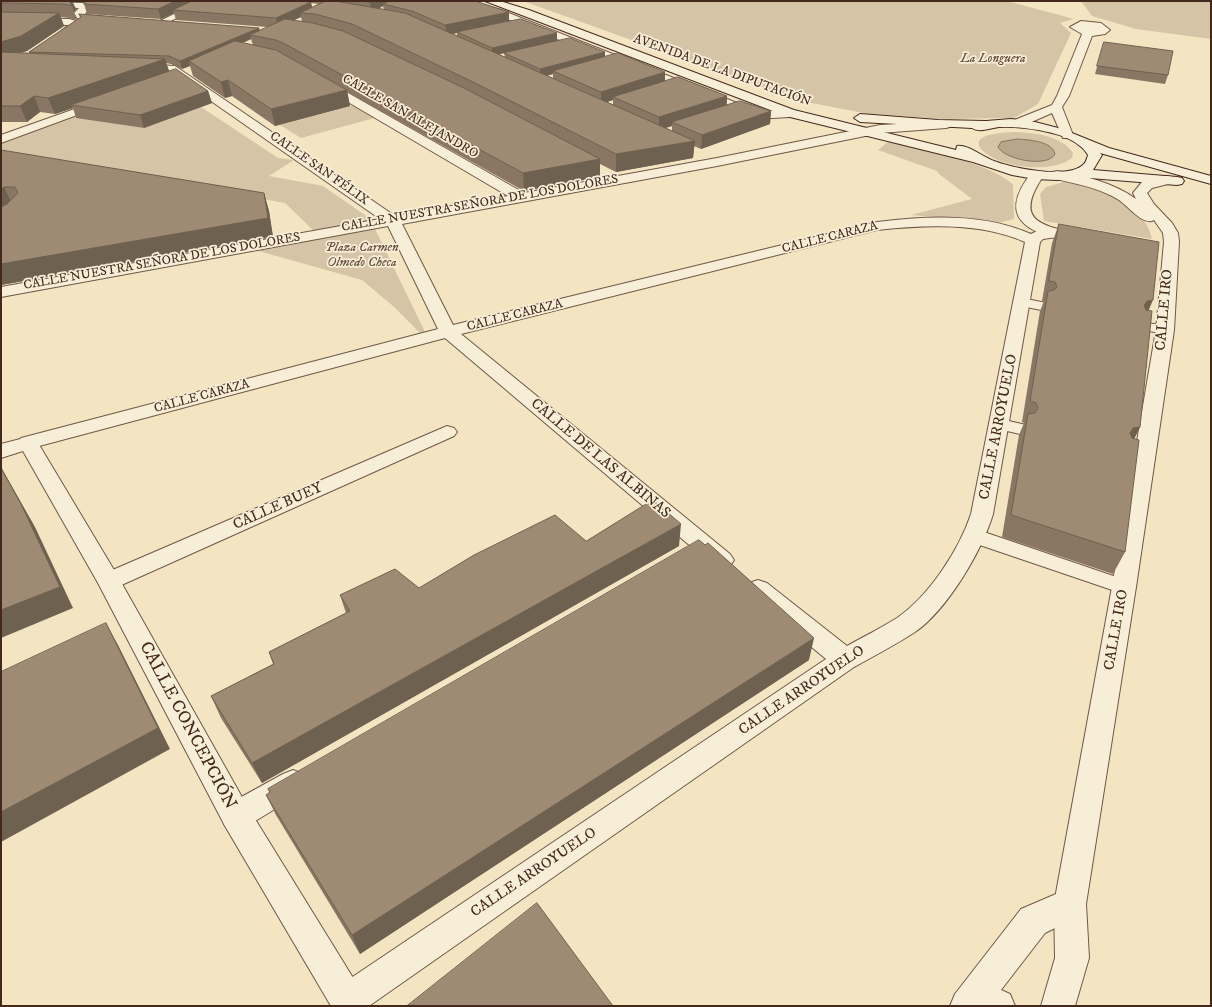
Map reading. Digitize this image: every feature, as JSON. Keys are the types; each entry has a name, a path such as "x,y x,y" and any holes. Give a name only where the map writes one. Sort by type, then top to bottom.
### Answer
{"street":[{"path":"154,24 206,1"},
{"path":"459,1 498,12 741,109 764,116 790,113"},
{"name":"AVENIDA DE LA DIPUTACIÓN","path":"490,1 526,12 790,113 973,158 994,167 1038,175 1058,175"},
{"name":"AVENIDA DE LA DIPUTACIÓN","path":"507,1 778,102 810,110 851,117 946,124 991,125"},
{"path":"1,2 84,6 85,8 79,13 82,18 113,21"},
{"path":"1,21 69,22 77,24 49,42"},
{"path":"507,25 523,22"},
{"path":"154,24 181,26"},
{"path":"1016,124 1056,107 1063,96 1088,32"},
{"path":"557,44 572,41"},
{"path":"606,64 621,60"},
{"path":"124,66 185,69"},
{"path":"168,80 185,69"},
{"name":"CALLE SAN FÉLIX","path":"185,69 393,221 448,332"},
{"name":"CALLE SAN ALEJANDRO","path":"312,77 521,198"},
{"path":"666,89 680,84"},
{"path":"1,139 110,100"},
{"path":"1056,107 1067,135"},
{"path":"726,114 741,109"},
{"path":"808,118 820,125 825,131 824,138 818,142"},
{"name":"CALLE NUESTRA SEÑORA DE LOS DOLORES","path":"1,292 717,162 894,127 946,124"},
{"path":"973,158 961,147 960,137 971,129 991,125 1016,124 1042,128 1067,135 1086,145 1092,150 1094,161 1085,169 1076,173"},
{"path":"1086,145 1211,180"},
{"path":"697,152 717,162"},
{"path":"604,172 618,180"},
{"path":"1058,175 1076,173 1211,184"},
{"path":"1038,175 1028,186 1022,201 1025,217 1042,237 1099,241"},
{"name":"CALLE IRO","path":"1058,175 1098,184 1118,193 1144,213 1154,224 1162,251 1154,328 1136,457 1124,587 1070,904 1072,958 1058,1006"},
{"name":"CALLE IRO","path":"1162,251 1173,244 1170,232 1158,214 1142,200 1140,193 1147,185 1167,180"},
{"path":"988,227 1014,226 1025,217"},
{"name":"CALLE CARAZA","path":"1,451 448,332 877,226 906,222 939,221 988,227 1022,235 1042,237"},
{"name":"CALLE ARROYUELO","path":"346,1004 845,660 907,624 940,592 975,536 982,514 1000,424 1032,304 1042,237"},
{"name":"CALLE DE LAS ALBINAS","path":"448,332 694,551 738,573 845,660"},
{"path":"1000,424 1020,429"},
{"name":"CALLE BUEY","path":"109,581 447,432"},
{"name":"CALLE CONCEPCIÓN","path":"28,443 109,581 236,816 346,1004"},
{"path":"975,536 1124,587"},
{"path":"236,816 312,772"},
{"path":"967,1006 1033,921 1070,904"},
{"path":"972,1006 988,1004 998,1006"}],"green space":[{"name":"La Longuera","path":"523,1 1007,1 1074,19 1060,23 1071,33 1038,104 1014,118 942,119 869,114 801,101"},
{"path":"1081,1 1211,1 1211,39 1136,29 1092,16"},
{"path":"494,68 518,79 301,138 280,125"},
{"path":"201,107 278,158 294,160 269,176 323,186 372,220 314,231 285,203 1,153 1,143 75,117 144,128"},
{"path":"998,133 1032,133 1055,139 1068,147 1073,153 1072,158 1063,163 1052,166 1026,167 1013,165 990,156 982,150 979,144 980,140 984,137"},
{"path":"889,141 972,163 1002,176 1013,184 1014,219 998,223 911,215 972,199 937,171 878,150"},
{"path":"1067,181 1106,192 1130,206 1140,215 1148,226 1152,239 1044,221 1040,194 1046,187"},
{"name":"Plaza Carmen Olmedo Checa","path":"375,229 425,332 420,333 393,306 362,280 255,250"}],"shaded area":[{"path":"1018,139 1040,142 1050,146 1055,154 1051,158 1044,161 1026,161 1009,156 1002,152 998,147 1001,142"}],"building":[{"path":"1,1 69,1 72,6 64,4 1,3"},
{"path":"86,1 175,1 158,9 84,4"},
{"path":"192,1 311,2 276,18 173,10"},
{"path":"326,1 335,1 405,13 695,141 616,154 473,82 352,24 315,14 300,13"},
{"path":"390,1 475,1 509,12 445,25 412,11 383,4"},
{"path":"1,12 59,13 21,36 1,42"},
{"path":"79,14 259,28 180,61 169,56 29,52 81,17"},
{"path":"285,19 313,23 343,31 464,88 600,159 523,173 285,44 276,40 250,35"},
{"path":"521,19 557,33 492,48 457,32"},
{"path":"570,38 605,52 540,69 504,53"},
{"path":"235,41 276,50 347,90 271,109 228,80 221,82 189,61"},
{"path":"1104,42 1173,51 1168,75 1097,66"},
{"path":"1,52 165,59 48,98 34,96 20,106 1,106"},
{"path":"618,53 665,72 601,92 553,71"},
{"path":"176,69 208,91 140,115 71,105"},
{"path":"678,77 727,96 659,117 613,97"},
{"path":"740,101 771,111 702,135 672,122"},
{"path":"1,150 264,193 268,218 1,264 1,207 7,204 18,193 15,187 4,187 1,190"},
{"path":"1059,224 1159,242 1153,300 1147,301 1144,305 1146,310 1152,311 1140,427 1133,428 1130,433 1132,438 1139,440 1125,552 1011,515 1028,414 1035,413 1038,408 1036,403 1030,401 1048,291 1054,290 1057,287 1055,282 1049,281"},
{"path":"1,468 22,506 60,587 1,610"},
{"path":"653,500 681,524 252,763 211,696 274,664 269,652 350,611 340,595 395,569 419,588 474,555 555,515 586,541"},
{"path":"699,540 705,545 708,543 814,638 352,935 266,795 270,792 268,789"},
{"path":"106,623 158,728 1,812 1,672"},
{"path":"537,903 613,1006 407,1006"}]}
